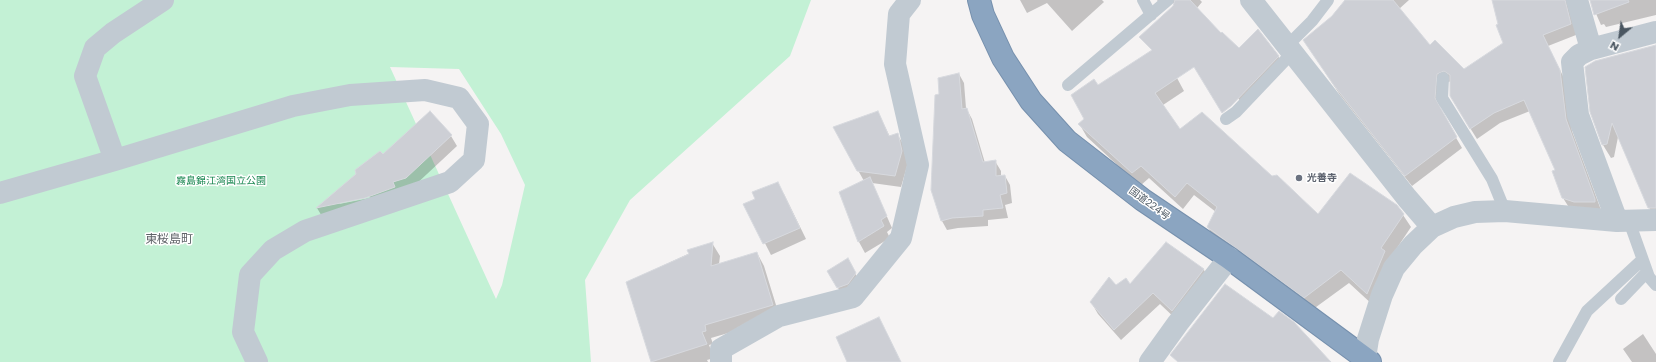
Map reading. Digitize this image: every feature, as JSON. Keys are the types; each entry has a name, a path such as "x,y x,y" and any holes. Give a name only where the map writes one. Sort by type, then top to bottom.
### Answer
{"highway":[{"name":"国道224号","path":"979,0 983,15 1003,58 1031,101 1067,140 1143,200 1229,258 1368,360"}],"street":[{"path":"115,160 85,76 95,48 113,33 163,0"},
{"path":"721,362 721,349 779,316 853,297 901,238 918,165 895,64 899,14 910,0"},
{"path":"1251,0 1407,198 1432,227"},
{"path":"1577,0 1591,49"},
{"path":"1623,221 1578,115 1572,62 1579,55 1591,49 1656,32"},
{"path":"0,193 293,106 350,95 425,90 459,98 478,124 474,160 450,182 305,231 273,250 250,275 243,332 257,362"},
{"path":"1368,360 1368,339 1382,295 1394,268 1413,245 1432,227 1454,217 1475,212 1505,210 1623,221 1656,220"},
{"path":"1150,362 1178,323 1229,258"}],"lane":[{"path":"1143,0 1151,15"},
{"path":"1068,85 1168,0"},
{"path":"1226,119 1236,112 1290,49 1328,0"},
{"path":"1443,78 1442,98 1492,179 1505,210"},
{"path":"1623,221 1647,272 1656,285"},
{"path":"1559,362 1587,311 1642,260"},
{"path":"1621,299 1647,272"}],"green space":[{"name":"霧島錦江湾国立公園","path":"0,0 811,0 790,56 630,200 585,280 591,362 0,362","holes":["390,67 459,69 501,134 525,185 502,285 496,299"]}],"building":[{"path":"1175,0 1190,0 1221,33 1222,32 1239,48 1258,29 1279,56 1231,106 1222,113 1194,67 1155,93 1180,129 1202,112 1272,176 1277,175 1318,214 1350,173 1397,205 1404,214 1381,248 1385,251 1367,294 1341,270 1304,298 1207,227 1217,207 1187,183 1175,197 1141,166 1132,173 1078,124 1084,119 1071,95 1094,79 1098,85 1152,50 1139,37 1173,6"},
{"path":"1345,0 1393,0 1430,45 1435,40 1464,69 1503,43 1496,25 1498,24 1492,0 1565,0 1571,24 1543,35 1560,70 1566,119 1595,202 1574,202 1562,198 1552,171 1555,170 1524,100 1494,113 1470,129 1450,96 1450,75 1444,71 1437,74 1435,98 1457,137 1405,176 1333,84 1303,40 1332,16"},
{"path":"1590,0 1628,0 1629,2 1594,15"},
{"path":"1656,45 1656,208 1648,208 1612,123 1607,144 1602,145 1590,112 1585,67 1595,61"},
{"path":"959,73 962,109 967,108 983,162 996,160 996,176 1005,175 1007,193 1000,195 1003,208 983,210 983,216 952,218 941,221 931,190 935,95 939,94 938,78"},
{"path":"430,111 452,135 406,178 393,182 395,187 365,198 316,208 356,174 355,170 380,151 383,154"},
{"path":"878,111 889,136 898,133 902,151 895,176 857,171 833,127"},
{"path":"870,177 887,216 881,220 884,226 858,242 839,192"},
{"path":"778,182 800,228 763,244 743,204 755,199 752,192"},
{"path":"713,242 711,266 757,252 773,305 705,325 706,331 702,332 707,344 651,362 626,282 689,254 687,250"},
{"path":"1166,242 1204,269 1172,311 1153,293 1114,330 1090,302 1109,277 1116,285 1126,278 1130,284"},
{"path":"848,258 856,273 848,284 837,288 827,271"},
{"path":"1225,284 1273,318 1279,311 1294,322 1331,362 1178,362 1170,355"},
{"path":"879,317 901,362 847,362 836,337"}],"place":[{"name":"光善寺","path":"1299,178"}],"district":[{"name":"東桜島町","path":"169,240"}]}
